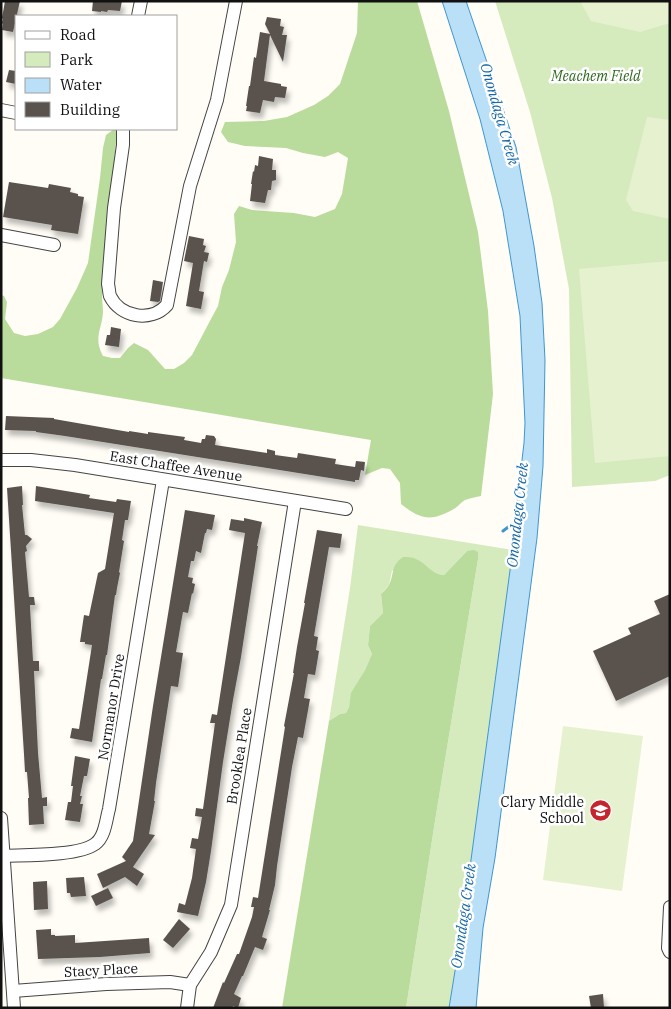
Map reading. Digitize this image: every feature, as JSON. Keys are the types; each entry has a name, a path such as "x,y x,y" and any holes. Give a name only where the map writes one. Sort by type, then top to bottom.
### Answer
{"street":[{"path":"138,15 141,1"},
{"path":"123,130 108,284 110,296 120,308 133,316 146,316 162,310 166,305 190,186 217,100 236,1"},
{"path":"1,110 15,113"},
{"path":"1,235 54,245"},
{"name":"East Chaffee Avenue","path":"1,460 31,460 75,465 346,509"},
{"name":"Normanor Drive","path":"4,856 67,853 83,850 95,844 102,836 110,809 163,480"},
{"name":"Brooklea Place","path":"187,1008 190,985 211,952 231,905 295,501"},
{"path":"1,818 14,1008"},
{"path":"670,907 668,948 670,952"},
{"name":"Stacy Place","path":"13,991 170,982 190,985"}],"green space":[{"path":"358,1 417,1 449,111 478,232 488,311 493,394 481,496 465,500 444,514 431,517 420,516 401,504 400,483 390,469 382,468 365,475 371,440 1,378 1,295 4,296 7,302 5,319 14,333 25,336 38,334 53,327 60,319 88,263 103,148 106,135 113,130 117,131 102,295 103,312 98,338 100,349 103,356 120,358 134,343 148,350 165,369 174,369 184,363 192,355 218,306 236,242 234,214 239,206 252,210 294,213 315,217 335,209 342,194 348,158 338,152 325,157 286,148 245,146 228,142 221,132 225,122 264,121 287,117 314,105 328,96 340,84 357,33"},
{"name":"Meachem Field","path":"495,1 670,1 670,475 655,481 572,487 569,289 552,198 530,112"},
{"path":"580,1 670,1 670,23 640,32 591,21"},
{"path":"647,117 670,120 670,219 633,211 626,200"},
{"path":"670,261 670,456 595,463 579,269"},
{"path":"358,525 513,550 461,934 449,1008 406,1008 478,559 467,551 444,575 432,571 416,559 392,571 389,585 381,594 383,613 370,626 368,645 372,654 352,693 346,713 340,714 329,721"},
{"path":"474,550 478,552 478,559 406,1008 282,1008 329,721 340,714 346,713 351,693 372,654 368,645 370,626 383,613 381,594 391,581 396,563 403,557 416,559 432,571 444,575 467,551"},
{"path":"563,726 643,736 622,891 543,880"}],"water":[{"name":"Onondaga Creek","path":"442,1 466,1 516,147 542,303 545,360 543,466 537,538 495,858 483,928 476,1008 449,1008 461,934 516,526 525,423 520,316 503,211 480,119"}],"building":[{"path":"5,1 20,1 17,15 15,15 13,32 2,30"},
{"path":"93,1 122,1 120,11 108,10 107,12 101,12 92,11"},
{"path":"267,17 281,19 280,26 284,27 282,35 287,35 283,62 270,35 264,81 287,87 285,98 275,97 274,102 263,100 260,113 246,111 254,57 256,58 260,32 270,34 265,24"},
{"path":"9,70 15,71 15,84 6,82"},
{"path":"259,156 273,159 272,170 276,170 276,180 272,181 271,190 268,190 265,203 250,201 253,171 255,165 258,166"},
{"path":"9,182 48,188 49,184 71,188 70,192 84,197 78,234 51,230 52,225 3,217"},
{"path":"189,236 204,239 203,245 206,246 204,252 209,253 207,262 204,261 199,291 204,292 201,309 186,306 193,263 184,261"},
{"path":"153,280 163,282 160,301 158,302 150,301"},
{"path":"111,327 121,329 119,347 105,345 107,335 110,335"},
{"path":"6,416 54,418 129,432 148,434 148,432 185,437 184,440 201,443 206,435 214,436 216,439 215,445 267,453 267,449 275,451 275,455 297,458 298,453 336,459 335,464 355,467 356,461 365,462 364,471 361,470 359,480 355,480 355,482 36,431 5,430"},
{"path":"22,486 25,535 32,539 26,546 27,551 25,552 29,597 34,597 35,605 30,605 30,607 33,661 39,661 39,671 34,671 38,753 42,798 47,797 47,806 43,806 44,824 29,825 29,798 27,772 25,772 7,488"},
{"path":"36,486 90,495 89,498 116,502 117,499 131,501 128,520 125,520 120,573 92,742 70,738 72,728 79,729 92,645 80,642 84,615 89,616 98,573 105,569 114,513 35,501"},
{"path":"185,510 215,515 212,530 207,529 205,533 201,553 196,551 194,561 191,561 188,577 193,578 192,583 195,584 188,613 183,612 176,652 183,653 178,687 171,686 156,783 149,834 155,835 133,867 144,874 137,886 125,877 103,888 97,874 126,861 122,857 133,841"},
{"path":"244,518 262,522 223,762 206,882 198,916 177,912 179,903 185,905 192,878 196,849 190,848 192,838 198,839 202,817 195,816 196,808 203,809 215,723 210,723 212,714 217,715 245,533 229,530 231,519 244,521"},
{"path":"317,530 342,534 340,548 329,547 314,636 318,637 316,650 319,651 315,675 308,674 304,698 310,699 303,738 298,737 292,767 275,885 262,937 267,939 263,950 255,947 234,994 241,998 238,1008 233,1006 232,1008 213,1008 223,982 237,954 239,954 252,917 253,897 258,898 284,726"},
{"path":"670,594 670,676 616,701 593,651 631,634 628,628 660,614 654,601"},
{"path":"75,756 90,759 87,776 84,776 80,796 82,796 80,804 83,804 80,822 65,820 68,802 71,802"},
{"path":"84,877 86,896 71,897 70,893 67,893 66,878"},
{"path":"47,881 48,909 34,910 33,882"},
{"path":"108,888 113,898 96,906 91,896"},
{"path":"179,919 190,929 173,948 163,940"},
{"path":"51,929 51,935 55,936 75,935 75,943 149,938 150,953 38,959 36,930"},
{"path":"603,994 604,1008 591,1008 589,996"}],"waterway":[{"name":"Onondaga Creek","path":"503,531 516,521"}],"place":[{"name":"Clary Middle School","path":"600,810"}]}
